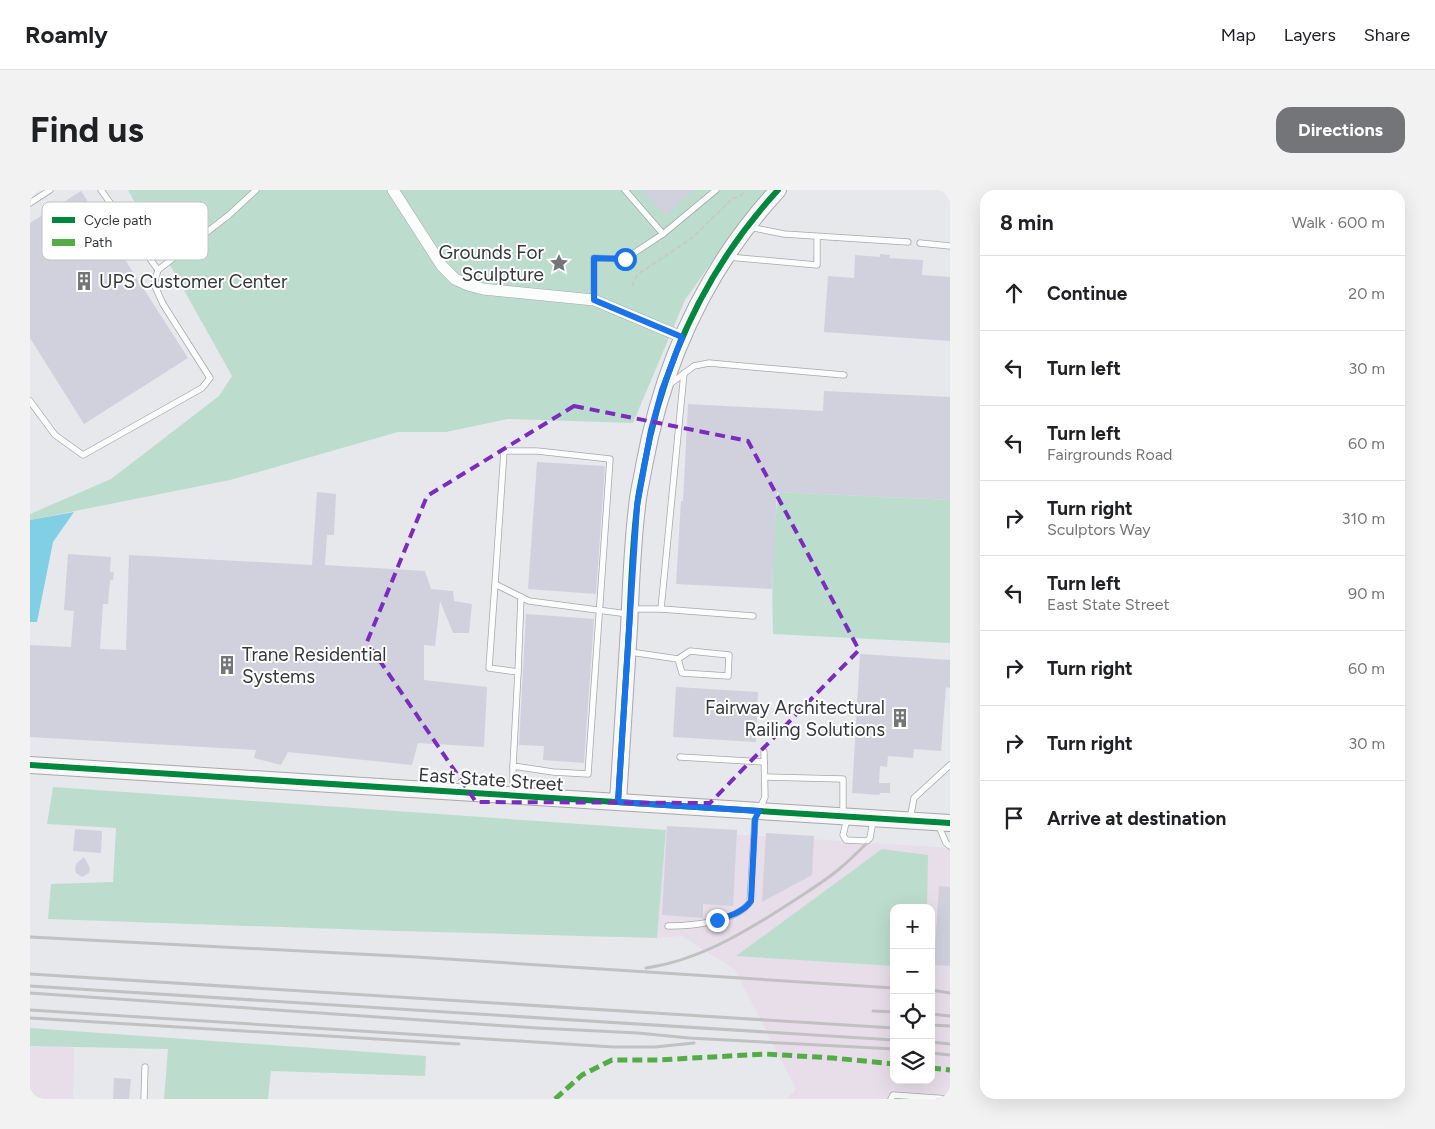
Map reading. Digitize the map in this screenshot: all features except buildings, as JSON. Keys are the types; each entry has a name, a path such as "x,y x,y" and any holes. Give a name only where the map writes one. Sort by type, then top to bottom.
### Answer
{"street":[{"path":"393,190 442,266 455,279 483,289 594,300 682,337"},
{"path":"618,802 637,506 651,430 662,390 682,337 701,297 747,227 778,190"},
{"name":"East State Street","path":"30,765 944,822"}],"lane":[{"path":"30,203 50,190"},
{"path":"101,190 110,202"},
{"path":"208,231 256,190"},
{"path":"625,190 663,234"},
{"path":"594,300 594,258 625,259 663,234 716,190"},
{"path":"747,227 784,234 908,242"},
{"path":"726,257 817,265 817,236"},
{"path":"920,243 950,246"},
{"path":"151,260 158,270"},
{"path":"30,402 55,434 83,455 202,388 210,378 163,304 154,284 158,270 171,260"},
{"path":"662,390 694,366 709,363 844,375"},
{"path":"661,609 684,373"},
{"path":"513,766 553,772 588,774 610,459 537,451 504,451 489,668 518,672"},
{"path":"495,584 529,601 600,610 630,612 661,609 753,616"},
{"path":"513,795 522,598"},
{"path":"628,651 678,659 690,651 729,655 728,676 682,673 678,659"},
{"path":"668,926 686,926 729,917 747,907 751,901 755,819 765,797 764,752"},
{"path":"680,757 764,762"},
{"path":"910,820 914,798 950,765"},
{"path":"764,777 843,778 845,816 843,836 846,840 867,841 870,838 874,818"},
{"path":"944,822 946,843 950,846"},
{"path":"144,1099 145,1068"},
{"path":"891,1099 893,1095 950,1099"}],"path":[{"path":"632,286 638,274 691,239 732,199 742,195 744,190"}],"highlighted area":[{"path":"574,406 748,441 859,650 710,803 476,802 367,642 427,496"}],"shaded area":[{"path":"666,830 950,848 950,1099 787,1099 796,1089 735,970 682,936 657,938"},
{"path":"30,1046 74,1047 73,1099 30,1099"}],"green space":[{"path":"128,190 766,190 737,226 685,300 633,423 508,419 446,432 398,432 230,480 30,520 30,514 111,479 219,396 232,376 167,260 208,260 208,202 135,202"},
{"path":"779,492 950,500 950,643 773,634 773,544"},
{"path":"53,787 666,830 657,938 48,919 51,884 113,882 116,828 47,824"},
{"path":"882,849 928,855 927,904 890,904 890,966 736,956"},
{"path":"30,1028 426,1056 425,1076 271,1071 268,1099 164,1099 168,1049 30,1046"}],"water":[{"path":"74,512 53,542 37,622 30,622 30,520"}],"railway":[{"path":"646,968 701,953 752,927 825,880 866,844"},
{"path":"30,937 416,957 890,988"},
{"path":"30,974 890,1028"},
{"path":"30,986 890,1040"},
{"path":"935,991 950,993"},
{"path":"30,993 537,1028 638,1033 689,1038 890,1049"},
{"path":"30,1010 613,1047 655,1047 694,1043"},
{"path":"873,1011 890,1012"},
{"path":"935,1014 950,1016"},
{"path":"30,1018 459,1044"},
{"path":"935,1025 950,1026"},
{"path":"935,1042 950,1044"},
{"path":"935,1053 950,1055"}],"marked path":[{"path":"555,1099 582,1075 612,1060 658,1060 765,1054 890,1064"},
{"path":"935,1068 950,1070"}],"cycle path":[{"path":"618,802 635,522 639,491 652,428 676,354 709,284 752,220 778,190"},
{"path":"30,765 950,823"}],"place":[{"name":"Grounds For Sculpture","path":"559,263"},
{"name":"UPS Customer Center","path":"84,281"},
{"name":"Trane Residential Systems","path":"227,665"},
{"name":"Fairway Architectural Railing Solutions","path":"900,718"}],"route":[{"path":"625,259 594,258 594,300 682,337 662,390 651,430 637,506 618,802 759,811 755,819 751,901 747,907 729,917 717,920"}]}
